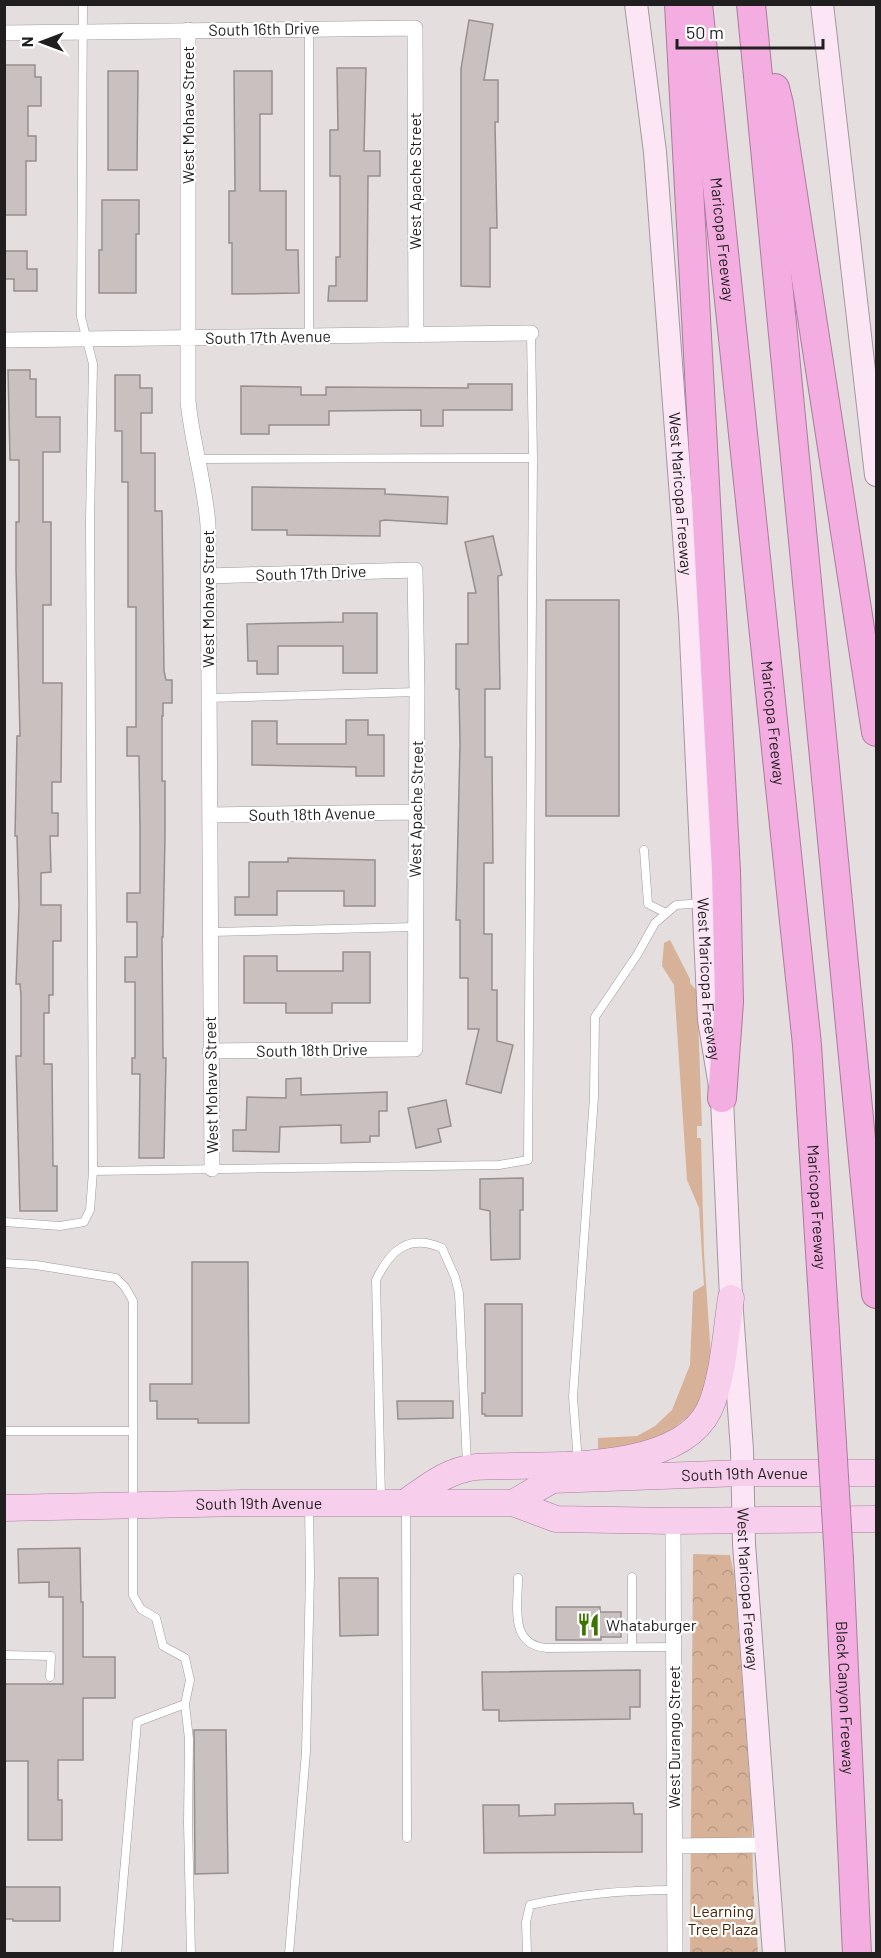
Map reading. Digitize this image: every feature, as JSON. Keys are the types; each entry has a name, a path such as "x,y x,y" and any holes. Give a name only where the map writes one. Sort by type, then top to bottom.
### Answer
{"highway":[{"path":"679,4 726,871 729,1002 722,1098"},
{"name":"Maricopa Freeway","path":"699,4 807,1045 832,1443"},
{"path":"751,4 779,104 876,732"},
{"path":"751,4 876,1294"},
{"name":"Black Canyon Freeway","path":"832,1443 857,1953"}],"main road":[{"name":"West Maricopa Freeway","path":"636,4 655,152 690,616 709,1020 722,1098 731,1298 737,1362 743,1520 774,1953"},
{"path":"822,4 876,475"},
{"path":"394,1502 467,1468 626,1459 662,1450 691,1432 709,1411 715,1390 731,1298"},
{"name":"South 19th Avenue","path":"513,1503 552,1480 742,1473 876,1473"},
{"name":"South 19th Avenue","path":"4,1508 394,1502 513,1503 556,1519 673,1521 876,1519"}],"street":[{"name":"South 16th Drive","path":"4,33 415,28"},
{"name":"West Apache Street","path":"415,28 416,335"},
{"name":"West Mohave Street","path":"189,30 188,401 191,430 206,498 208,525 212,1169"},
{"name":"South 17th Avenue","path":"4,340 531,333"},
{"name":"West Apache Street","path":"415,570 417,692 415,1049"},
{"name":"South 17th Drive","path":"208,576 415,570"},
{"name":"South 18th Avenue","path":"210,815 415,812"},
{"name":"South 18th Drive","path":"210,1051 415,1049"},
{"name":"West Durango Street","path":"673,1521 675,1953"},
{"path":"675,1846 766,1845"}],"lane":[{"path":"4,1222 60,1226 84,1222 90,1210 93,1171 90,521 93,364 81,317 83,4"},
{"path":"309,28 309,336"},
{"path":"93,1171 499,1165 528,1160 533,458 531,333"},
{"path":"198,459 533,458"},
{"path":"209,698 417,692"},
{"path":"644,850 648,904 666,913"},
{"path":"579,1463 573,1397 594,1097 595,1017 656,923 676,905 703,903"},
{"path":"210,932 415,927"},
{"path":"407,1838 394,1502 376,1280 386,1260 399,1247 416,1243 431,1243 442,1248 455,1277 459,1293 467,1468"},
{"path":"4,1263 36,1265 116,1278 125,1287 133,1301 133,1595 141,1609 156,1618 163,1646 185,1658 190,1680 185,1704 189,1739 191,1953"},
{"path":"4,1431 133,1431"},
{"path":"289,1953 306,1752 310,1574 308,1503"},
{"path":"632,1577 632,1647"},
{"path":"518,1578 518,1625 522,1636 530,1645 548,1648 674,1647"},
{"path":"4,1655 51,1656 50,1677"},
{"path":"117,1953 137,1722 185,1704"},
{"path":"527,1953 526,1922 530,1905 570,1896 641,1890 675,1890"}],"green space":[{"path":"670,940 690,983 697,991 702,1126 697,1126 697,1138 701,1138 704,1253 711,1357 705,1394 689,1420 685,1419 668,1433 644,1445 598,1450 598,1438 637,1436 655,1426 672,1410 690,1365 693,1292 704,1285 699,1208 687,1180 674,985 662,966 664,943"},
{"name":"Learning Tree Plaza","path":"693,1554 730,1555 734,1574 752,1813 753,1885 758,1953 690,1954"}],"building":[{"path":"469,20 493,24 484,80 498,80 498,122 495,122 497,228 490,228 490,287 461,286 461,69"},
{"path":"4,65 35,65 35,77 41,77 41,106 28,106 28,136 36,136 36,161 26,161 26,215 4,215"},
{"path":"337,68 366,68 364,151 380,151 380,176 368,176 367,301 328,301 329,286 336,286 336,257 340,257 340,176 330,176 330,130 338,130"},
{"path":"108,71 138,71 137,170 108,170"},
{"path":"234,71 272,71 272,114 260,114 260,191 286,191 286,250 298,250 299,293 232,294 229,191 235,191"},
{"path":"102,200 139,200 139,234 136,234 136,293 99,293"},
{"path":"4,251 27,251 27,269 37,269 37,291 14,291 14,279 4,279"},
{"path":"8,370 30,370 30,379 36,379 36,417 60,417 60,452 43,452 43,522 51,522 51,605 43,605 43,683 62,683 61,782 52,782 52,813 58,813 58,836 50,836 51,872 41,873 41,905 61,905 61,941 53,941 53,995 49,995 49,1013 44,1013 44,1064 52,1064 53,1166 57,1166 57,1211 20,1211 16,1056 21,1056 21,995 20,984 16,984 19,905 17,836 15,836 17,736 20,736 16,569 19,460 10,460"},
{"path":"115,375 140,375 140,388 152,388 152,413 141,413 141,453 155,453 155,511 162,511 164,671 166,680 172,680 172,703 163,703 162,716 162,781 165,781 162,937 163,1058 166,1058 164,1158 139,1158 140,1074 132,1074 132,1058 135,1058 135,982 125,982 125,957 137,957 137,922 127,922 127,893 140,893 139,756 127,756 127,727 136,727 136,607 128,607 128,482 122,482 122,431 115,431"},
{"path":"468,384 512,384 512,410 443,410 443,426 421,426 421,410 329,411 329,425 269,425 269,434 241,434 241,386 301,387 301,395 326,395 326,387 468,388"},
{"path":"252,487 385,489 385,494 448,497 447,524 385,520 380,521 380,536 287,535 287,530 252,530"},
{"path":"493,536 502,575 498,576 500,689 485,689 485,757 492,757 493,863 484,863 484,934 492,934 492,990 497,990 497,1041 513,1045 501,1093 466,1084 479,1029 468,1029 468,978 460,978 460,920 456,920 460,745 456,644 468,644 468,593 476,593 465,542"},
{"path":"546,600 619,600 619,816 546,816"},
{"path":"343,613 377,613 377,673 343,673 343,646 278,646 278,674 257,674 257,661 248,661 247,624 343,622"},
{"path":"346,720 368,720 368,735 384,735 384,776 356,776 356,767 252,765 252,721 277,721 277,744 346,744"},
{"path":"288,858 375,860 375,906 344,906 344,891 277,891 277,915 235,915 235,897 249,897 249,862 288,862"},
{"path":"343,952 370,952 370,1003 332,1003 332,1013 286,1013 286,1003 244,1003 244,956 277,956 277,971 343,971"},
{"path":"301,1078 301,1095 387,1092 387,1111 379,1111 379,1136 370,1136 370,1142 341,1143 341,1125 280,1127 279,1152 233,1151 233,1130 246,1130 247,1097 286,1098 286,1079"},
{"path":"446,1100 451,1126 438,1129 441,1142 416,1148 408,1108"},
{"path":"523,1178 523,1210 520,1210 520,1259 491,1260 490,1211 480,1209 480,1179"},
{"path":"192,1262 248,1262 249,1423 198,1423 198,1419 157,1419 157,1401 150,1401 150,1384 192,1384"},
{"path":"485,1304 522,1304 522,1416 485,1416 482,1414 482,1393 485,1393"},
{"path":"397,1401 453,1401 453,1418 398,1419"},
{"path":"80,1548 83,1657 115,1657 115,1698 83,1698 83,1760 58,1760 58,1800 62,1800 62,1840 28,1840 28,1761 4,1761 4,1684 63,1684 63,1597 49,1597 49,1582 19,1583 18,1549"},
{"path":"339,1578 378,1578 378,1635 340,1636"},
{"name":"Whataburger","path":"556,1607 600,1607 600,1612 621,1612 621,1637 601,1637 601,1640 556,1640"},
{"path":"640,1670 640,1707 630,1707 630,1719 499,1721 499,1710 483,1710 482,1672"},
{"path":"194,1730 226,1730 228,1873 195,1874"},
{"path":"633,1803 634,1814 642,1814 642,1852 484,1853 483,1805 519,1805 519,1816 555,1815 555,1804"},
{"path":"4,1887 60,1887 60,1921 4,1919"}],"place":[{"name":"Whataburger","path":"588,1625"}]}
